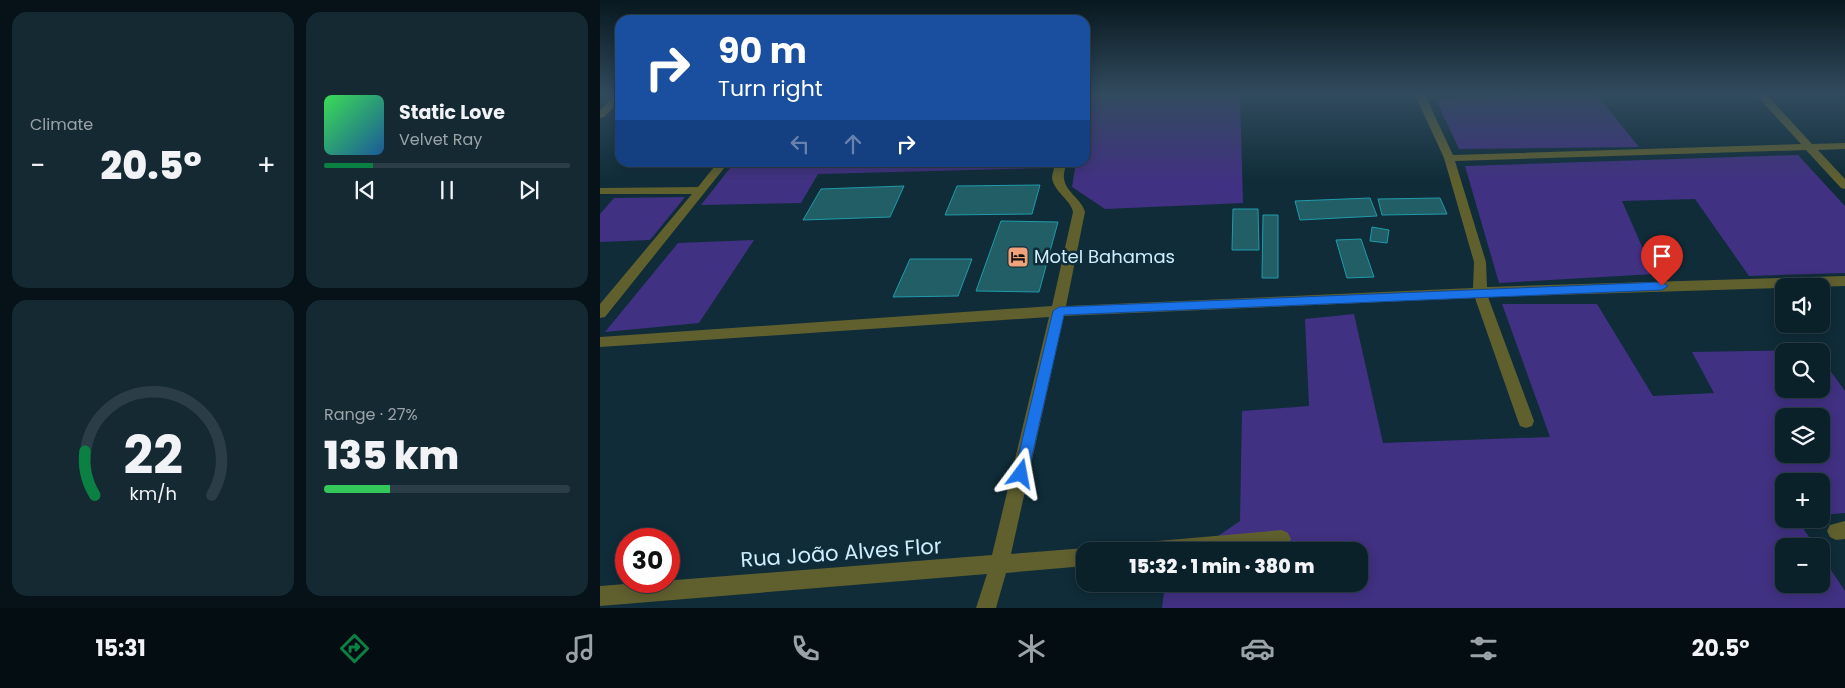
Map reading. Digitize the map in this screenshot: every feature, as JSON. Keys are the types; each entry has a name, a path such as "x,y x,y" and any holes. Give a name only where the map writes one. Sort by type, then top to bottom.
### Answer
{"street":[{"path":"1433,123 1449,158 1480,262 1480,293 1526,421"},
{"path":"1787,123 1845,186"},
{"path":"1449,158 1845,146"},
{"path":"600,313 720,167"},
{"path":"986,608 999,564 1059,311 1079,212 1075,203 1059,183 1060,167"},
{"path":"600,191 702,190"},
{"path":"600,342 1059,311 1592,288 1845,281"},
{"path":"1248,542 1282,539"},
{"name":"Rua João Alves Flor","path":"600,596 1076,558"}],"shaded area":[{"path":"1090,123 1241,123 1243,203 1105,209 1072,187 1075,167 1090,167"},
{"path":"1447,123 1620,123 1639,147 1459,149"},
{"path":"1798,155 1845,206 1845,273 1749,276 1695,199 1622,201 1654,274 1499,283 1465,166"},
{"path":"731,167 1047,167 818,174 801,203 701,205"},
{"path":"685,197 650,240 600,242 600,214 614,198"},
{"path":"754,240 699,323 605,332 678,243"},
{"path":"1502,304 1597,304 1653,396 1714,393 1692,352 1775,351 1775,398 1830,398 1830,370 1845,391 1845,513 1830,514 1830,473 1775,473 1775,528 1803,528 1810,538 1775,538 1775,593 1830,593 1830,568 1845,591 1845,608 1162,608 1164,592 1368,592 1368,542 1209,542 1240,521 1242,411 1309,406 1305,319 1354,314 1383,443 1550,437"}],"building":[{"path":"1040,185 1032,214 945,215 957,186"},
{"path":"904,186 890,217 803,220 821,189"},
{"path":"1370,198 1377,216 1300,220 1295,201"},
{"path":"1440,198 1447,214 1382,215 1378,199"},
{"path":"1233,209 1258,209 1259,250 1232,250"},
{"path":"1263,215 1278,215 1278,278 1262,278"},
{"name":"Motel Bahamas","path":"1001,221 1058,222 1039,292 976,291"},
{"path":"1372,227 1389,230 1387,243 1370,241"},
{"path":"1361,239 1374,277 1347,278 1336,240"},
{"path":"910,259 972,259 958,296 893,297"}],"place":[{"name":"Motel Bahamas","path":"1018,257"}],"route":[{"path":"1021,474 1059,311 1662,286"}]}
